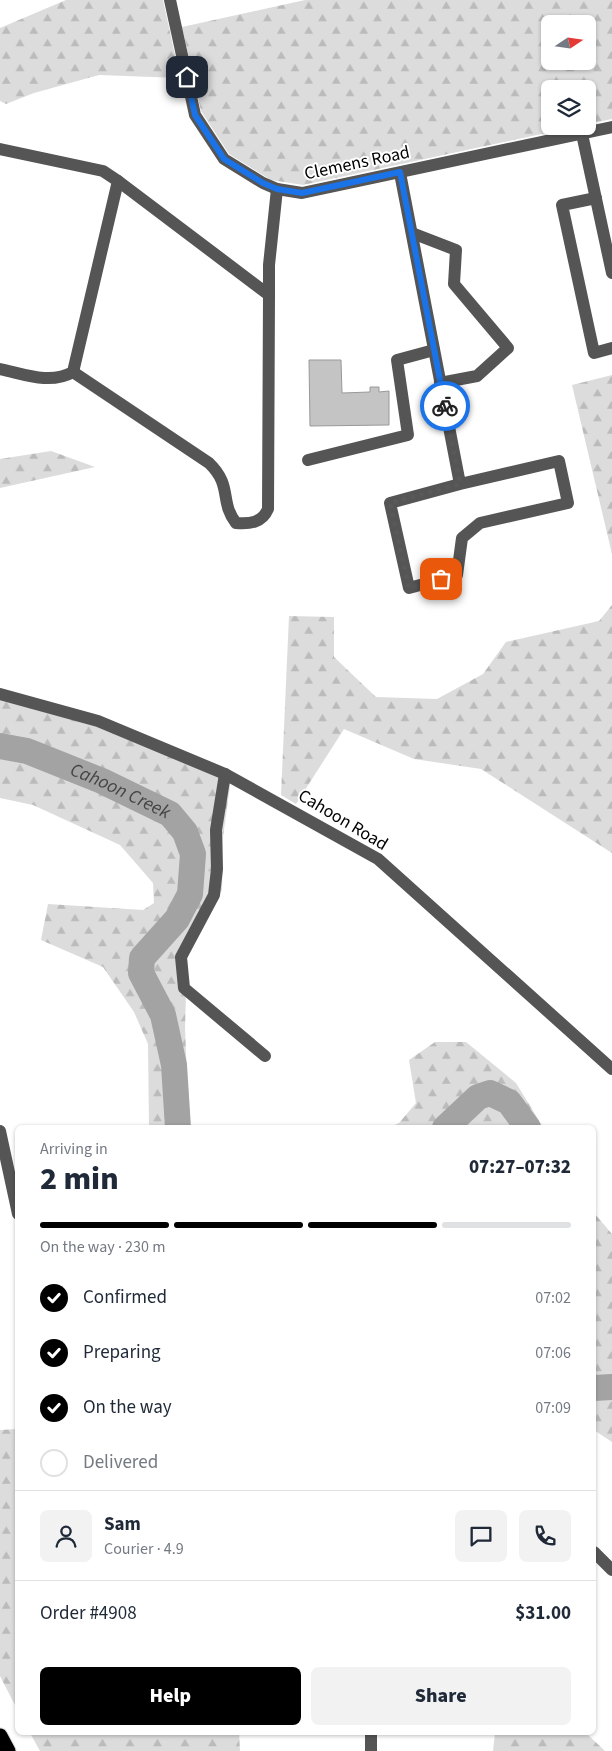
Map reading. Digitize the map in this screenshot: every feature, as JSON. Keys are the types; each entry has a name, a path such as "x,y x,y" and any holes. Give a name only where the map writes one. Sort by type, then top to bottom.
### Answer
{"highway":[{"path":"0,1736 8,1751"}],"street":[{"name":"Clemens Road","path":"170,0 195,115 224,159 263,183 277,189 302,193 577,135"},
{"name":"Clemens Road","path":"596,131 612,127"},
{"path":"582,135 612,272"},
{"path":"0,149 103,171 268,295"},
{"path":"400,172 460,484"},
{"path":"0,369 51,379 61,379 72,372 118,181"},
{"path":"72,372 209,463 223,480 228,508 236,523 258,522 264,517 268,510 269,265 277,189"},
{"path":"596,198 562,205 594,353 612,348"},
{"path":"412,233 456,250 454,284 508,348 477,376 440,383"},
{"path":"308,460 408,435 397,360 434,350"},
{"path":"559,460 568,503 480,523 462,538 457,575 409,588 390,503 460,484 559,460"},
{"name":"Cahoon Road","path":"0,694 98,721 225,774 378,859 612,1069"},
{"path":"225,774 216,830 217,869 214,895 181,958 184,988 265,1056"},
{"path":"0,1131 15,1200"},
{"path":"596,1554 612,1570"},
{"path":"371,1735 371,1751"}],"green space":[{"path":"66,0 163,0 180,78 99,75 34,93 6,104 0,101 0,28"},
{"path":"305,0 612,0 612,119 596,122 596,80 541,80 541,134 303,185 271,180 229,154 201,111 182,27"},
{"path":"612,375 612,554 572,385"},
{"path":"51,451 95,467 0,488 0,459"},
{"path":"612,605 612,853 481,769 414,759 344,729 296,804 281,795 289,616 334,617 334,657 376,697 437,699 483,674 506,642 599,621"},
{"path":"0,690 232,771 223,837 222,890 187,958 185,1028 189,1125 149,1125 148,1044 134,1012 103,967 41,940 48,904 143,910 154,903 153,883 120,845 33,805 0,798"},
{"path":"435,1042 466,1042 516,1083 542,1125 394,1125 399,1123 416,1103 409,1060"},
{"path":"596,1215 612,1234 612,1442 596,1431"},
{"path":"15,1429 15,1705 0,1676 0,1430"},
{"path":"31,1735 239,1735 240,1751 40,1751"},
{"path":"495,1735 588,1735 605,1751 493,1751"}],"building":[{"path":"309,360 341,360 342,393 370,392 370,387 379,387 379,392 389,391 389,425 310,426"}],"waterway":[{"name":"Cahoon Creek","path":"0,746 27,751 102,781 170,814 185,832 193,854 190,894 177,919 142,958 141,973 163,1015 174,1065 178,1125"},
{"name":"Cahoon Creek","path":"448,1125 478,1097 490,1093 509,1102 526,1125"},
{"name":"Cahoon Creek","path":"596,1388 612,1387"}],"way so far":[{"path":"441,579 409,588 390,503 460,484 445,406"}],"route":[{"path":"187,77 195,115 224,159 263,183 277,189 302,193 400,172 445,406"}]}
